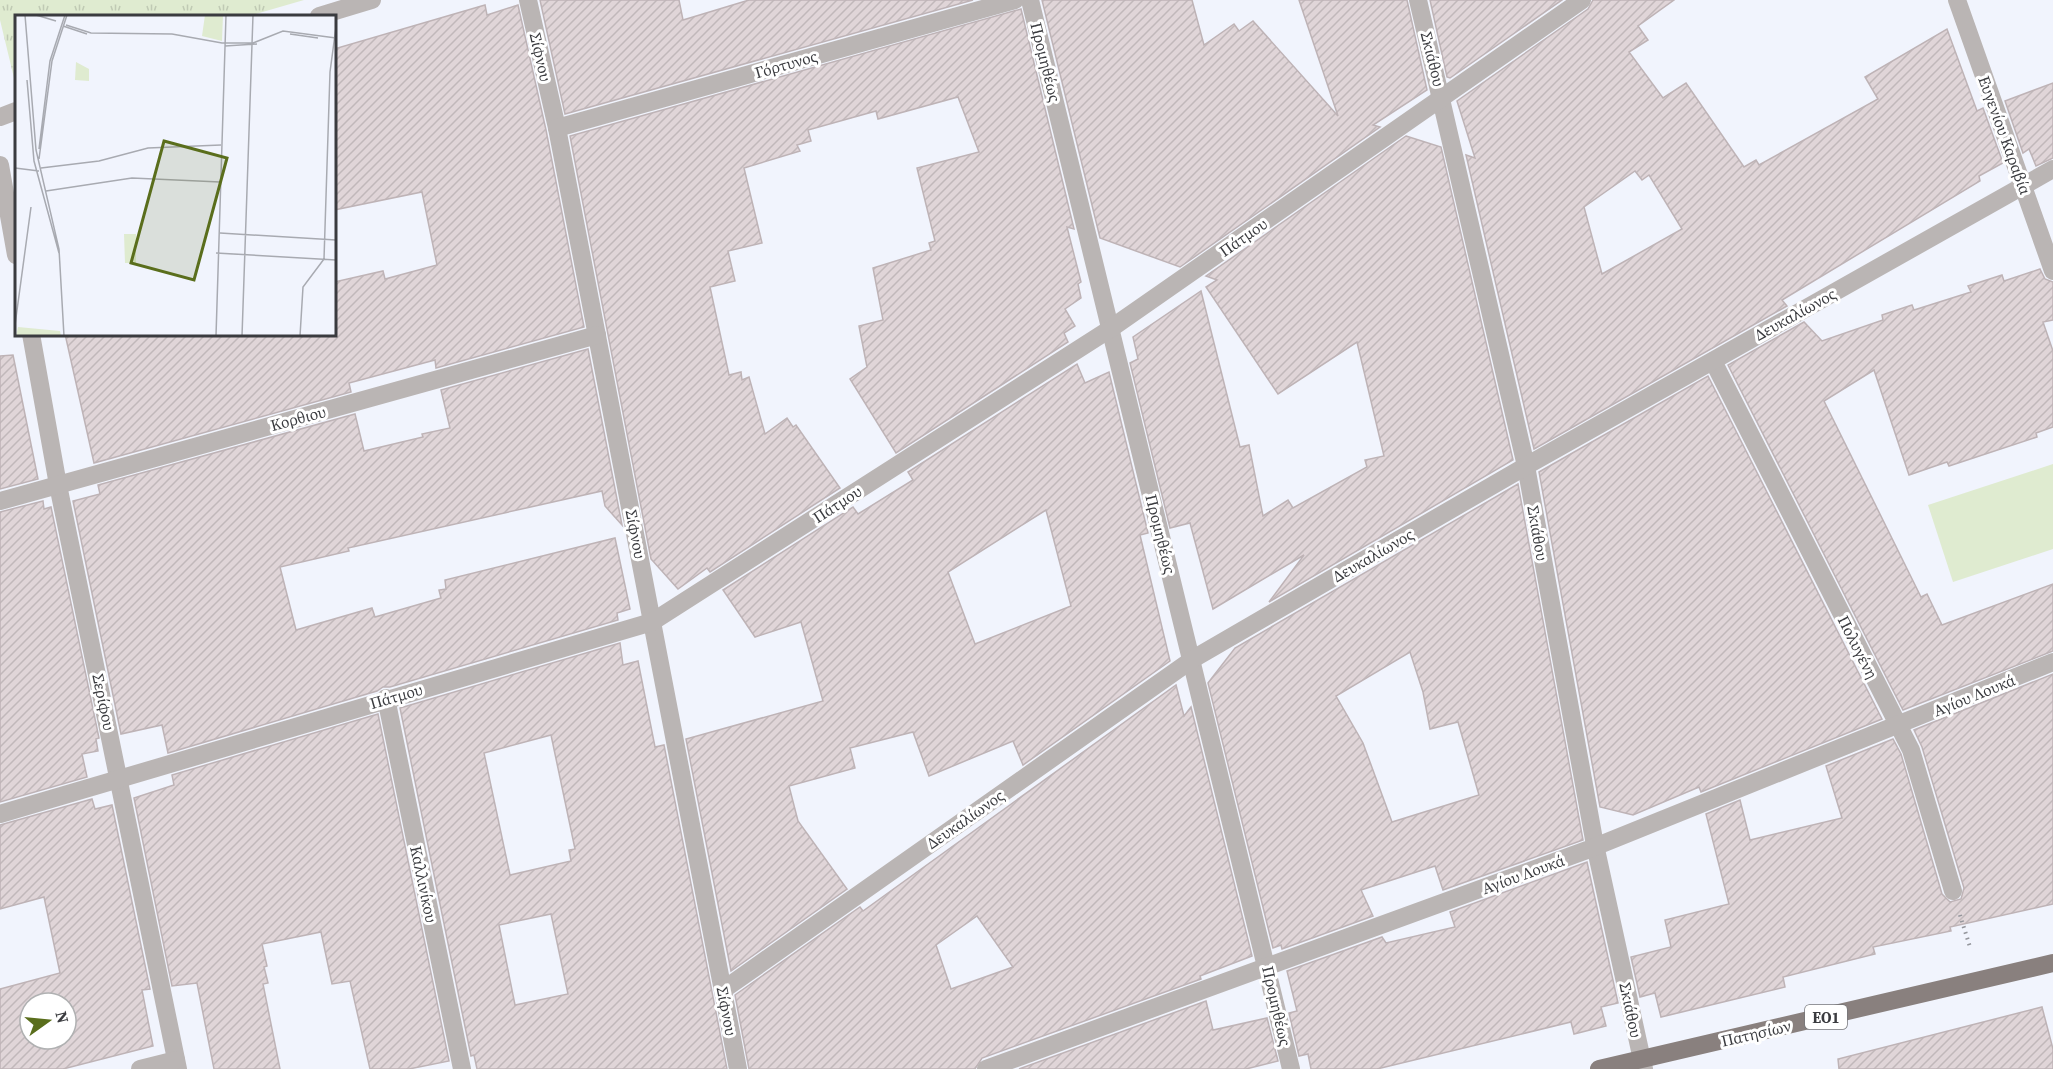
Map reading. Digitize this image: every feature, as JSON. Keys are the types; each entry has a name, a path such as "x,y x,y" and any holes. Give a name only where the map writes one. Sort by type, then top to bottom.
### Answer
{"main road":[{"name":"Πατησίων","path":"1599,1069 1643,1064 2053,963"}],"street":[{"path":"322,15 372,0"},
{"name":"Σίφνου","path":"528,0 557,128 738,1069"},
{"name":"Γόρτυνος","path":"557,128 1015,0"},
{"name":"Προμηθέως","path":"1030,0 1193,659 1291,1069"},
{"name":"Σκιάθου","path":"1418,0 1443,98 1526,466 1595,845 1643,1064"},
{"name":"Πάτμου","path":"0,814 386,698 652,622 1110,329 1582,0"},
{"name":"Ευγενίου Καραβία","path":"1957,0 2053,271"},
{"path":"0,117 15,111"},
{"path":"0,165 15,249"},
{"name":"Δευκαλίωνος","path":"723,990 1193,659 1526,466 2053,169"},
{"name":"Κορθιου","path":"0,501 597,335"},
{"name":"Σερίφου","path":"31,336 58,485 120,778 177,1065"},
{"name":"Πολυγένη","path":"1713,361 1911,750 1953,891"},
{"name":"Αγίου Λουκά","path":"986,1069 1587,850 2053,662"},
{"name":"Καλλινίκου","path":"386,698 462,1069"},
{"path":"140,1069 177,1065"}],"path":[{"path":"1953,891 1970,947"}],"green space":[{"path":"0,0 304,0 252,15 15,15 14,78 0,20"},
{"path":"2053,464 2053,549 1953,582 1928,505"}],"building":[{"path":"540,0 679,0 683,20 749,0 973,0 565,114"},
{"path":"1042,0 1192,0 1204,45 1234,24 1239,31 1253,21 1338,116 1299,0 1407,0 1427,90 1373,125 1380,127 1180,267 1100,238"},
{"path":"1430,0 1562,0 1450,78 1447,77"},
{"path":"1593,0 1674,0 1638,26 1648,40 1629,52 1663,98 1686,83 1744,167 1756,160 1759,165 1878,99 1865,77 1947,29 1977,111 1983,108 2003,163 1979,176 1980,181 1782,300 1787,306 1534,449 1466,155 1475,158 1457,101 1588,9","holes":["1635,171 1642,180 1649,175 1682,229 1602,274 1584,207"]},
{"path":"485,5 487,15 518,5 546,130 584,327 436,368 435,360 349,383 351,392 94,463 65,336 336,336 336,282 383,271 385,279 437,265 422,192 336,210 336,48"},
{"path":"1021,9 1074,229 1067,227 1081,282 1078,284 1081,298 1065,309 1075,326 1064,333 1068,342 896,453 850,379 867,367 859,326 883,320 873,268 931,250 929,243 935,241 917,168 979,152 958,97 878,119 876,111 808,130 811,141 797,145 800,151 744,168 762,243 728,251 735,281 710,287 729,375 741,372 742,380 749,377 765,434 787,418 793,427 796,425 840,488 710,572 707,568 678,589 651,559 570,136"},
{"path":"2053,83 2053,158 2036,166 2029,149 2023,153 2005,101"},
{"path":"1406,136 1441,147 1513,460 1269,602 1304,555 1213,609 1190,523 1170,528 1130,363 1138,359 1133,337 1201,291 1240,447 1249,445 1263,516 1288,500 1293,508 1367,467 1365,460 1384,456 1357,342 1278,394 1206,287 1217,280 1206,276"},
{"path":"2040,269 2045,279 2053,282 2053,320 2043,322 2053,351 2053,427 2036,433 2037,437 1949,466 1947,462 1909,475 1874,370 1824,401 1921,597 1927,594 1942,625 2053,584 2053,651 1903,710 1728,365 1804,322 1822,341 1883,320 1882,315 1912,305 1914,310 1971,292 1968,286 2002,275 2004,281"},
{"path":"588,349 622,525 605,506 602,491 348,548 349,551 280,567 296,630 372,608 375,617 441,598 439,590 446,589 445,580 615,538 630,609 617,613 618,620 390,687 383,687 377,691 168,753 162,725 121,734 73,501 100,494 98,485 355,414 364,451 423,437 422,434 450,428 441,390"},
{"path":"13,355 38,479 0,489 0,356"},
{"path":"1077,364 1085,383 1109,372 1148,533 1140,535 1170,661 1023,765 1013,741 929,776 913,732 850,748 855,768 789,786 798,821 847,889 731,971 686,739 823,701 801,622 755,637 723,590 853,507 858,514 913,480 908,472","holes":["1046,510 1071,606 975,644 948,572"]},
{"path":"1708,376 1882,719 1701,792 1699,787 1633,815 1600,807 1539,472"},
{"path":"1518,484 1583,840 1443,890 1435,866 1361,890 1373,916 1282,949 1281,945 1273,948 1208,683 1235,648","holes":["1410,652 1423,692 1430,729 1458,722 1479,795 1392,822 1363,743 1336,696"]},
{"path":"43,501 44,509 51,507 99,738 96,739 98,751 82,754 87,777 0,802 0,512"},
{"path":"620,643 623,665 638,661 655,747 664,745 727,1069 477,1069 474,1055 471,1056 400,708","holes":["551,735 575,849 569,850 571,861 510,875 484,753","551,914 568,994 515,1005 499,925"]},
{"path":"2053,674 2053,904 1950,927 1951,931 1873,947 1875,954 1783,977 1785,987 1661,1017 1655,993 1640,997 1631,957 1671,947 1665,920 1729,904 1706,814 1740,800 1750,840 1842,818 1826,766 1893,739 1901,754 1942,894 1950,902 1961,899 1964,888 1922,747 1914,730"},
{"path":"1176,685 1184,716 1191,707 1252,956 1200,976 1201,979 982,1058 975,1069 749,1069 735,995 860,907 863,911","holes":["977,916 1013,967 951,989 936,945"]},
{"path":"378,714 449,1061 409,1069 370,1069 350,981 332,984 321,932 262,944 268,983 263,984 280,1069 214,1069 197,983 172,986 134,798 174,785 172,775"},
{"path":"92,799 95,809 112,805 150,989 142,990 153,1046 63,1069 0,1069 0,989 60,973 44,897 0,909 0,825"},
{"path":"1587,862 1618,1003 1601,1007 1606,1026 1574,1034 1571,1022 1377,1069 1311,1069 1308,1054 1299,1056 1289,1013 1297,1011 1287,971 1382,937 1386,943 1455,927 1450,912"},
{"path":"1206,1001 1213,1030 1267,1018 1278,1061 1246,1069 1019,1069"},
{"path":"2042,1007 2053,1049 2053,1069 1839,1069 1838,1059"}]}
